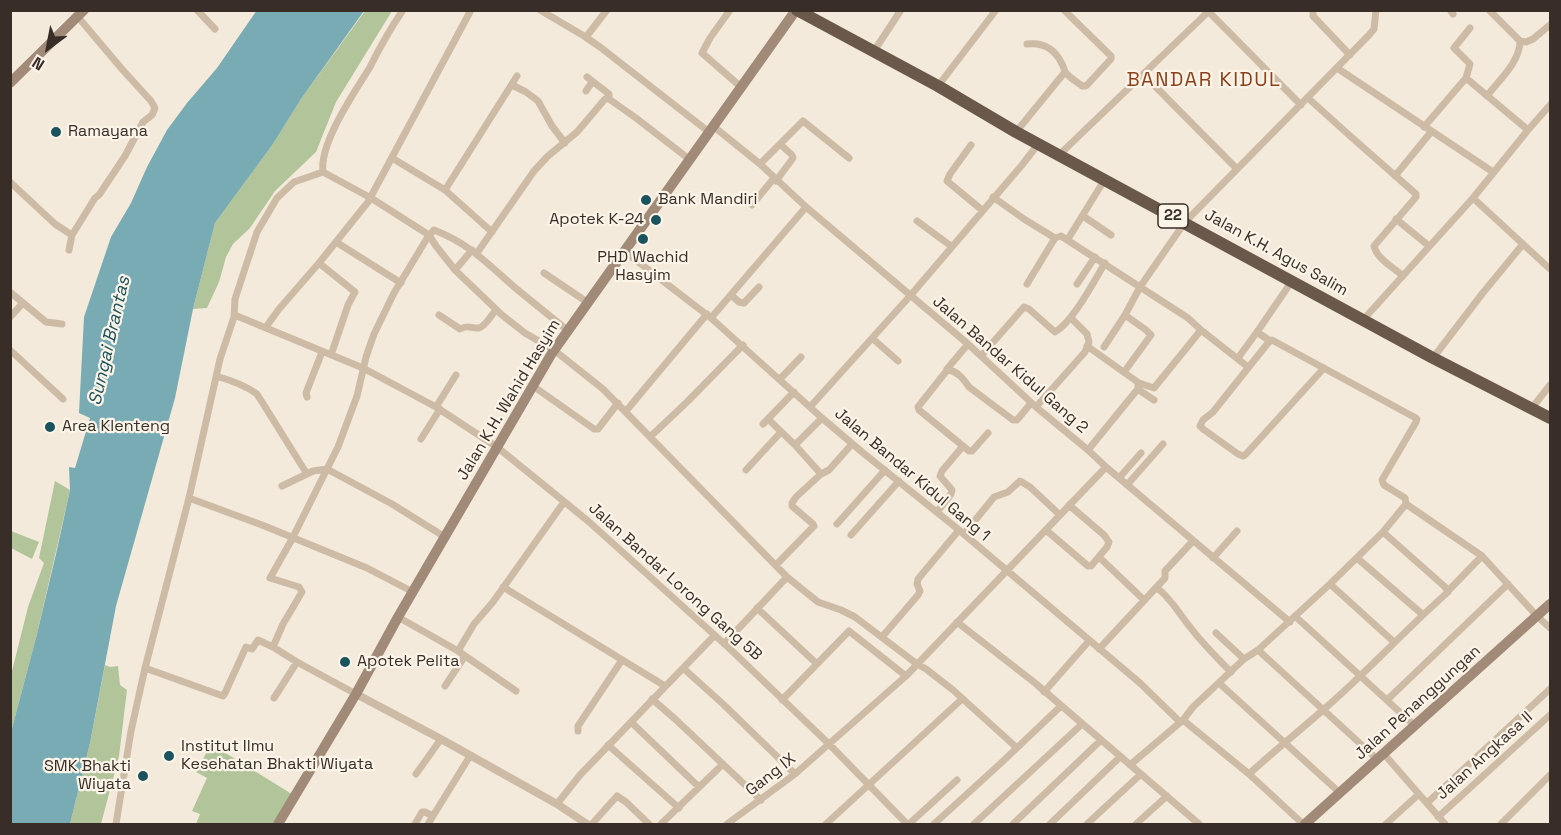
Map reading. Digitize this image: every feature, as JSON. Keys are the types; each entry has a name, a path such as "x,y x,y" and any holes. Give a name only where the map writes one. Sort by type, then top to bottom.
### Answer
{"highway":[{"name":"Jalan K.H. Agus Salim","path":"797,10 938,86 1016,132 1363,320 1551,418"}],"main road":[{"name":"Jalan K.H. Wahid Hasyim","path":"278,825 554,350 797,10"},
{"path":"10,83 81,14"},
{"name":"Jalan Penanggungan","path":"1304,825 1551,604"}],"street":[{"path":"197,10 215,29"},
{"path":"323,172 322,168 331,135 387,33 403,10"},
{"path":"266,327 371,198 471,10"},
{"name":"Jalan Bandar Kidul Gang 2","path":"540,10 586,37 760,165 1127,485 1213,558 1293,619 1415,726"},
{"path":"586,37 607,10"},
{"path":"730,10 702,53 741,87"},
{"path":"874,51 901,10"},
{"path":"938,86 996,10"},
{"path":"1027,44 1040,43 1048,47 1061,62 1065,72 1085,86 1112,58 1107,50 1064,10"},
{"path":"1313,10 1314,16 1350,55"},
{"path":"1104,347 1140,287 1185,222 1372,32 1376,10"},
{"path":"1489,10 1520,41 1526,42 1533,39 1551,25"},
{"path":"1059,155 1210,11 1301,105"},
{"path":"69,250 72,235 143,122 152,115 154,106 81,14"},
{"path":"1424,127 1466,78 1470,64 1454,48 1470,28"},
{"path":"1487,96 1518,55 1520,41"},
{"path":"1337,68 1493,172"},
{"path":"1016,132 1065,72"},
{"path":"1144,75 1237,169"},
{"path":"445,190 517,76"},
{"path":"1466,78 1528,130"},
{"path":"586,91 589,80 609,95 609,99 689,159"},
{"path":"512,85 538,101 565,143"},
{"path":"1308,98 1416,194 1416,197 1374,246 1374,250 1380,257 1403,276"},
{"path":"455,270 492,232 534,171 577,132 605,99 609,99"},
{"path":"1363,320 1473,198 1551,105"},
{"path":"760,165 801,122 805,122 849,158"},
{"path":"1395,176 1431,132"},
{"path":"810,407 910,296 1039,143"},
{"path":"752,205 793,158 780,144"},
{"path":"971,146 947,181 982,210"},
{"path":"392,158 445,190 492,232"},
{"path":"116,825 131,731 145,668 189,498 220,359 234,317 235,299 257,232 276,198 294,182 323,172 371,198 429,235 455,270 496,309 525,333 554,350 590,377 626,411 787,577 818,603 848,613 927,669 1017,748"},
{"path":"1068,239 1105,180"},
{"path":"10,182 55,224 72,235"},
{"path":"993,197 1055,238"},
{"path":"1473,198 1551,269"},
{"path":"626,411 709,316 731,295 806,207"},
{"path":"1083,216 1111,235"},
{"path":"1396,219 1429,246"},
{"path":"917,221 951,246"},
{"path":"273,647 283,624 302,592 299,587 270,578 293,537 341,437 357,396 374,334 394,293 432,231 435,230 448,236 475,251 567,330"},
{"path":"1027,284 1055,238 1061,236 1188,318 1248,367"},
{"path":"336,242 401,283"},
{"path":"1434,358 1523,244"},
{"name":"Jalan Bandar Kidul Gang 1","path":"624,251 709,316 852,444 961,532 1140,683 1181,721 1249,774 1304,825"},
{"path":"1077,284 1095,257"},
{"path":"319,263 355,292 348,305 331,356"},
{"path":"981,356 1024,307 1055,332 1058,331 1071,318 1105,263"},
{"path":"544,273 587,302"},
{"path":"1238,358 1292,281"},
{"path":"731,295 744,303 759,287"},
{"path":"10,292 46,322 62,324"},
{"path":"10,317 22,303"},
{"path":"439,315 460,329 466,326 479,328 496,309"},
{"path":"1125,315 1151,335 1127,368"},
{"name":"Jalan Bandar Lorong Gang 5B","path":"234,317 239,316 363,368 438,408 497,447 620,549 724,644 829,744 908,825"},
{"path":"948,369 957,373 969,387 1013,420 1017,420 1085,352 1089,342 1088,334 1071,318"},
{"path":"1138,387 1154,388 1201,330"},
{"path":"1130,765 1181,721 1244,659 1258,650 1293,619 1383,532 1406,504 1406,498 1384,485 1382,480 1417,419 1257,332"},
{"path":"872,338 898,361"},
{"path":"1270,340 1200,426 1238,454 1243,456 1246,454 1324,368"},
{"path":"968,344 918,406 919,410 969,451 972,451 988,433"},
{"path":"651,436 694,396 743,345"},
{"path":"1087,346 1154,400"},
{"path":"10,350 63,399"},
{"path":"307,397 306,393 322,352"},
{"path":"780,380 801,357"},
{"path":"421,439 456,375"},
{"path":"216,376 235,382 257,394 307,474"},
{"path":"1532,408 1551,385"},
{"path":"533,386 594,429 598,429 618,404"},
{"path":"1088,450 1138,387"},
{"path":"794,392 766,422 781,432 821,474"},
{"path":"795,446 822,418"},
{"path":"746,470 781,432"},
{"path":"776,565 814,526 791,505 796,497 821,474 829,470 852,444"},
{"path":"1127,485 1163,444"},
{"path":"937,512 952,490 940,476 963,446"},
{"path":"1119,478 1141,453"},
{"name":"Gang IX","path":"727,825 795,774 906,676 1106,467"},
{"path":"282,486 319,469 327,469 392,504 445,537"},
{"path":"837,524 885,470"},
{"path":"851,535 899,481"},
{"path":"882,636 918,595 920,591 917,584 918,579 994,497 1008,492 1020,481 1060,515"},
{"path":"189,498 367,568 413,592"},
{"path":"445,686 474,624 564,502"},
{"path":"1406,504 1482,556 1537,616 1551,628"},
{"path":"1046,530 1091,566 1107,547 1108,542 1104,535 1069,505"},
{"path":"1213,558 1237,531"},
{"path":"1383,532 1448,591"},
{"path":"1099,649 1157,588 1165,578 1165,571 1193,541"},
{"path":"1249,774 1323,710 1482,556"},
{"path":"1099,557 1144,600"},
{"path":"1357,558 1422,614"},
{"path":"724,644 787,577"},
{"path":"1330,584 1394,642"},
{"path":"1387,700 1508,584"},
{"path":"503,587 665,686"},
{"path":"1157,588 1170,599 1196,635 1231,672"},
{"path":"757,608 817,664"},
{"path":"398,616 461,653 516,691"},
{"path":"957,622 1012,664 1199,825"},
{"path":"782,700 849,631 906,676"},
{"path":"1216,633 1244,659"},
{"path":"556,804 608,745 714,636"},
{"path":"145,668 222,696 246,647 252,649 258,640 441,739 556,804 587,825"},
{"path":"1044,692 1089,641"},
{"path":"1258,650 1323,710 1381,756 1419,794 1442,822"},
{"path":"578,731 578,726 622,660"},
{"path":"274,698 297,662"},
{"path":"683,668 795,774"},
{"path":"1219,682 1340,793"},
{"path":"1427,803 1551,689"},
{"path":"652,699 761,800"},
{"path":"826,825 962,699"},
{"path":"934,825 1061,706"},
{"name":"Jalan Angkasa II","path":"1442,822 1551,715"},
{"path":"631,722 699,787"},
{"path":"974,825 1082,724"},
{"path":"416,774 441,739"},
{"path":"1013,825 1100,741"},
{"path":"608,745 679,808"},
{"path":"428,825 470,756"},
{"path":"1050,825 1120,757"},
{"path":"660,825 723,764"},
{"path":"1087,825 1141,774"},
{"path":"1501,825 1551,775"},
{"path":"908,825 957,780"},
{"path":"1386,825 1419,794"},
{"path":"592,825 616,796 626,802 649,825"},
{"path":"1136,825 1167,796"},
{"path":"415,825 422,812 433,816"},
{"path":"570,825 575,816"}],"green space":[{"path":"365,11 392,11 336,102 316,152 275,191 250,228 233,244 207,308 193,309 215,223"},
{"path":"55,481 70,490 37,634 11,732 11,675 28,607 44,563 39,558"},
{"path":"11,531 39,542 32,559 11,548"},
{"path":"105,665 118,666 120,685 127,690 119,756 101,824 70,824 90,743"},
{"path":"211,744 295,796 278,824 196,824 200,814 192,811 207,778 196,772"}],"water":[{"name":"Sungai Brantas","path":"257,10 364,11 301,99 273,144 215,223 193,309 175,398 116,606 90,743 70,824 11,824 11,732 56,554 70,490 69,467 75,468 90,418 79,413 84,317 111,237 131,203 167,130 217,68"}],"place":[{"name":"Ramayana","path":"56,132"},
{"name":"Bank Mandiri","path":"646,200"},
{"name":"Apotek K-24","path":"656,220"},
{"name":"PHD Wachid Hasyim","path":"643,239"},
{"name":"Area Klenteng","path":"50,427"},
{"name":"Apotek Pelita","path":"345,662"},
{"name":"Institut Ilmu Kesehatan Bhakti Wiyata","path":"169,756"},
{"name":"SMK Bhakti Wiyata","path":"143,776"}],"district":[{"name":"BANDAR KIDUL","path":"1204,81"}]}
